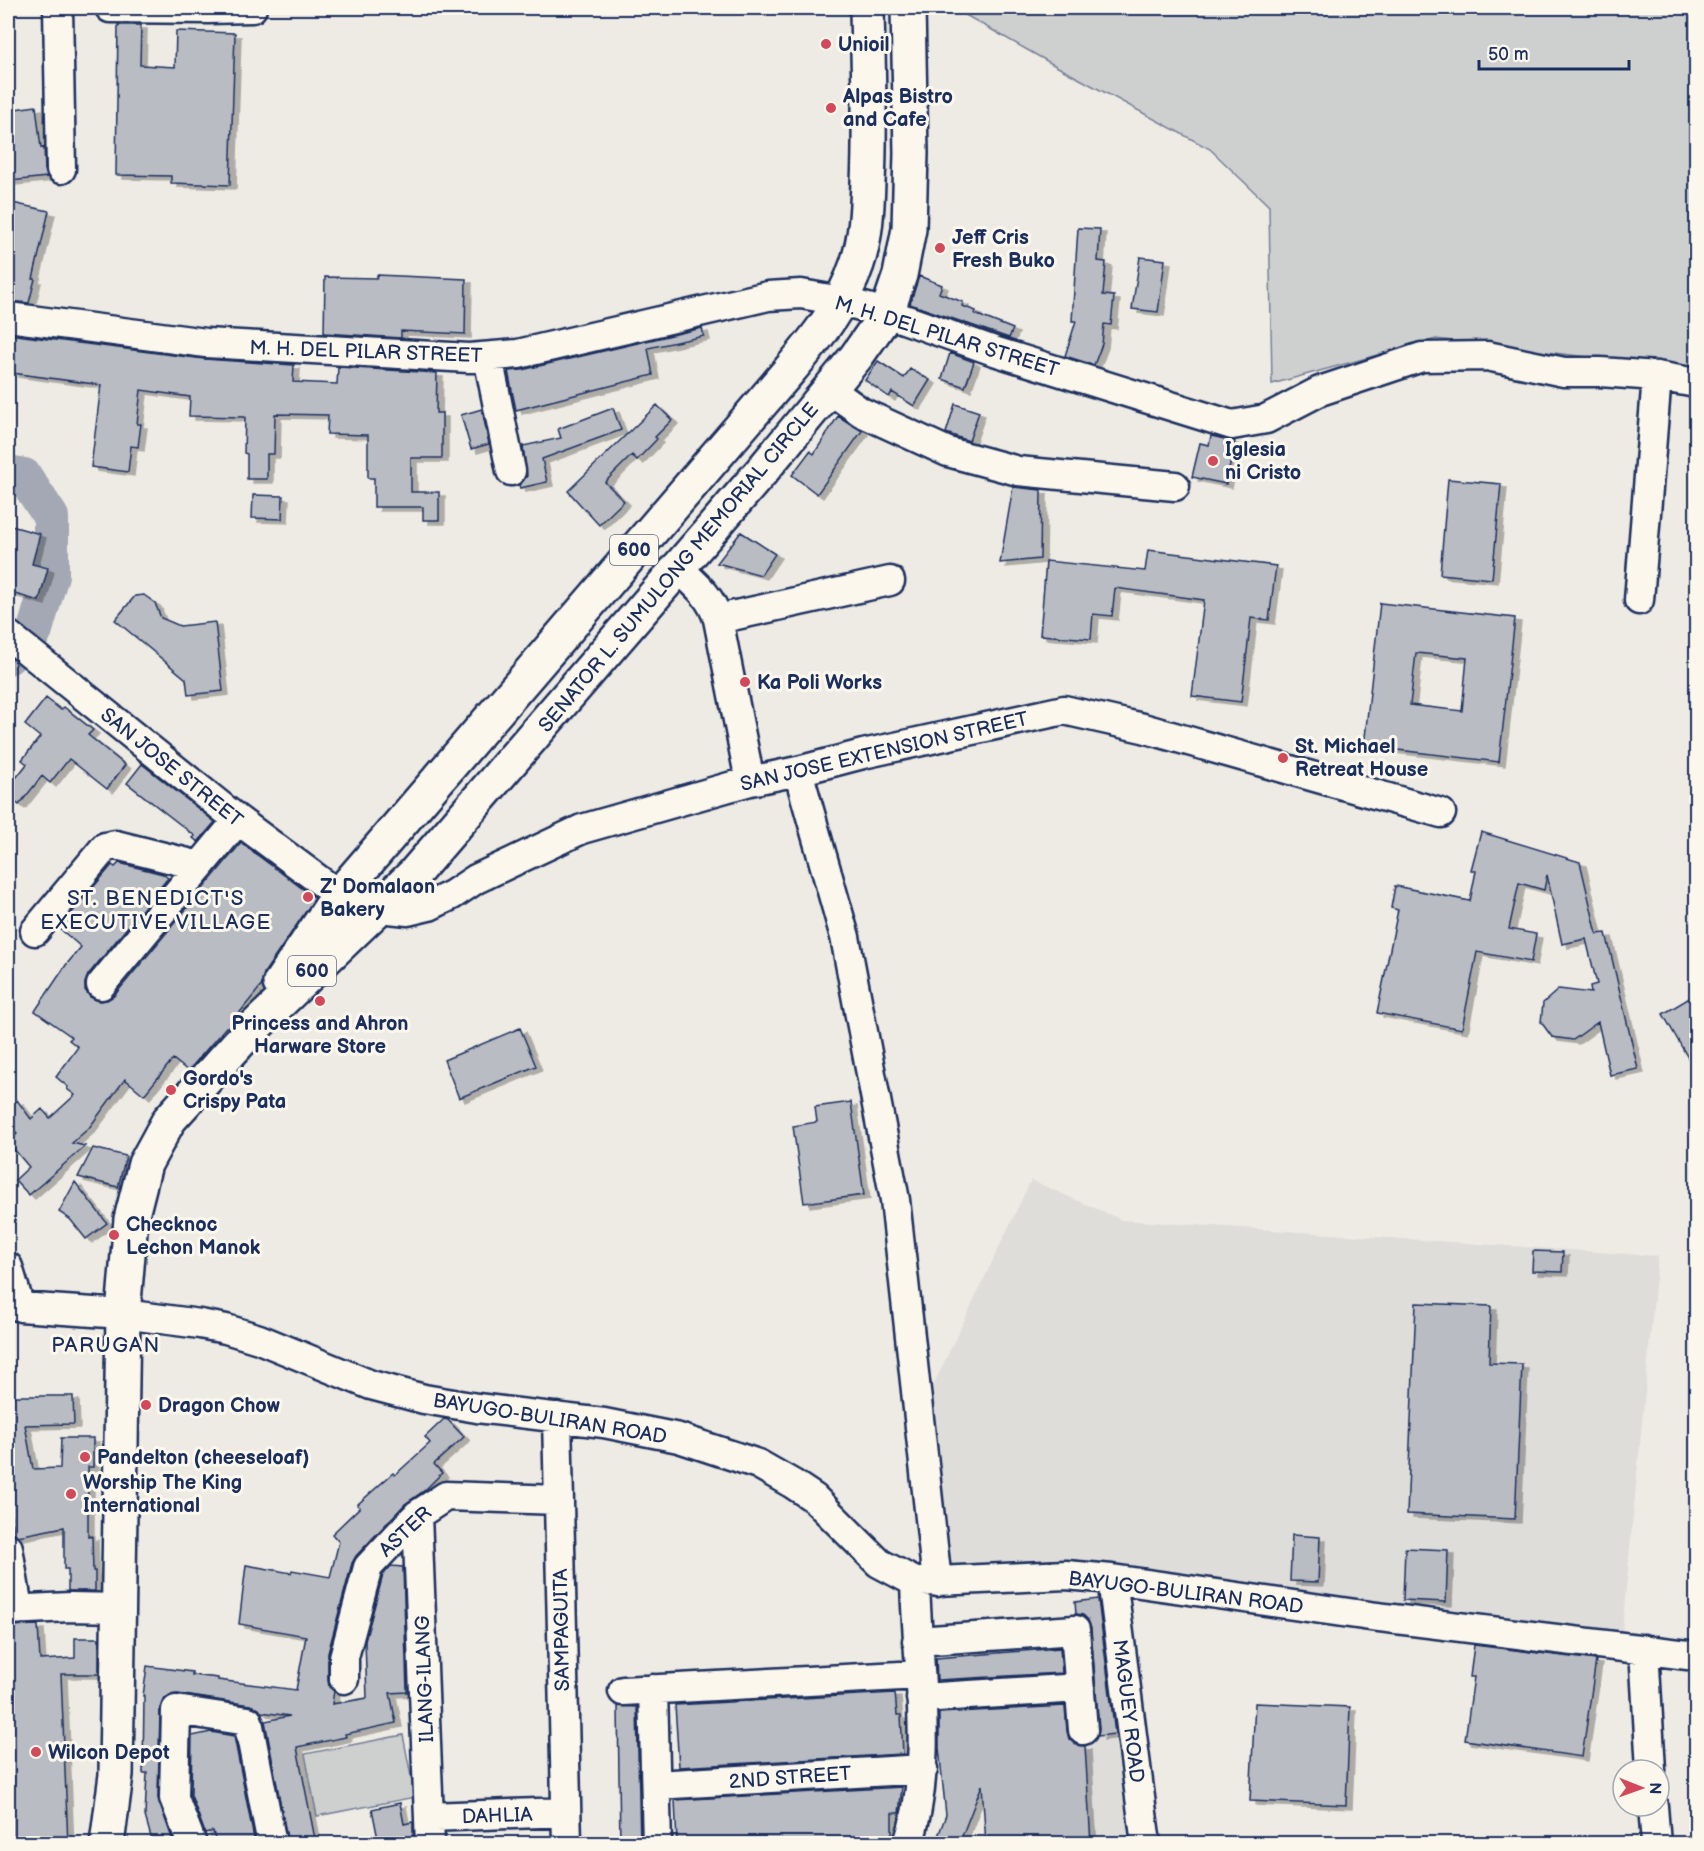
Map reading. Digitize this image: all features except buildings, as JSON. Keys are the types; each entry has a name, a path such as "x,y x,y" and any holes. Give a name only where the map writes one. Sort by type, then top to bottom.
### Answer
{"main road":[{"name":"SENATOR L. SUMULONG MEMORIAL CIRCLE","path":"246,1035 339,895 819,336 841,301 857,264 866,225 870,140 867,8"},
{"name":"SENATOR L. SUMULONG MEMORIAL CIRCLE","path":"106,1844 116,1775 123,1314 131,1219 145,1164 169,1120 246,1035 413,875 761,472 856,357 887,313 900,275 909,230 911,153 908,8"}],"street":[{"path":"58,8 61,169"},
{"path":"110,8 252,8"},
{"name":"M. H. DEL PILAR STREET","path":"8,317 206,343 469,358 518,354 768,296 801,294 887,313 994,351 1232,425 1266,418 1320,391 1422,357 1487,356 1564,372 1657,376 1696,383"},
{"path":"488,357 511,471"},
{"path":"1638,600 1657,376"},
{"path":"829,390 861,412 958,455 1018,471 1175,486"},
{"path":"678,568 713,603 750,781"},
{"path":"718,619 890,581"},
{"name":"SAN JOSE STREET","path":"8,635 238,820 339,895"},
{"name":"SAN JOSE EXTENSION STREET","path":"339,895 379,908 408,911 429,906 452,895 476,879 582,829 750,781 1064,710 1143,728 1441,813"},
{"path":"798,771 845,937 895,1200 926,1582 917,1641 923,1769 915,1823 908,1844"},
{"path":"101,985 238,820"},
{"path":"35,931 105,847 116,845 200,866"},
{"name":"BAYUGO-BULIRAN ROAD","path":"8,1267 20,1307 123,1314 200,1323 259,1340 371,1385 424,1399 477,1408 604,1423 679,1438 758,1464 814,1498 879,1563 926,1582 1066,1575 1112,1579 1370,1617 1696,1656"},
{"name":"SAMPAGUITA","path":"557,1417 567,1844"},
{"name":"ASTER","path":"344,1679 344,1657 368,1567 417,1515 446,1496 559,1500"},
{"name":"ILANG-ILANG","path":"417,1515 430,1830"},
{"path":"8,1548 13,1610 119,1608"},
{"name":"MAGUEY ROAD","path":"1112,1579 1146,1844"},
{"path":"917,1641 1075,1630 1083,1730"},
{"path":"1644,1649 1650,1758"},
{"path":"624,1691 920,1686 1080,1688"},
{"path":"653,1689 657,1844"},
{"path":"192,1844 174,1797 176,1710 248,1721 272,1844"},
{"name":"2ND STREET","path":"656,1785 923,1769"},
{"name":"DAHLIA","path":"430,1830 566,1812"},
{"path":"1654,1818 1656,1844"}],"shaded area":[{"path":"953,8 1696,8 1696,367 1638,363 1436,339 1272,384 1269,206 1210,149"},
{"path":"1031,1180 1122,1220 1658,1256 1622,1631 1077,1563 952,1569 932,1388"},
{"path":"403,1735 415,1797 317,1816 305,1754"},
{"path":"1125,1735 1138,1843 984,1843 988,1834 982,1744"}],"waterway":[{"path":"8,473 24,476 51,517 51,575 34,633 8,657"}],"place":[{"name":"Unioil","path":"826,44"},
{"name":"Alpas Bistro and Cafe","path":"831,108"},
{"name":"Jeff Cris Fresh Buko","path":"940,248"},
{"name":"Iglesia ni Cristo","path":"1213,461"},
{"name":"Ka Poli Works","path":"745,682"},
{"name":"St. Michael Retreat House","path":"1283,758"},
{"name":"Z' Domalaon Bakery","path":"308,897"},
{"name":"Princess and Ahron Harware Store","path":"320,1001"},
{"name":"Gordo's Crispy Pata","path":"171,1090"},
{"name":"Checknoc Lechon Manok","path":"114,1235"},
{"name":"Dragon Chow","path":"146,1405"},
{"name":"Pandelton (cheeseloaf)","path":"85,1457"},
{"name":"Worship The King International","path":"71,1494"},
{"name":"Wilcon Depot","path":"36,1752"}],"district":[{"name":"ST. BENEDICT'S EXECUTIVE VILLAGE","path":"156,910"},
{"name":"PARUGAN","path":"106,1345"}]}
